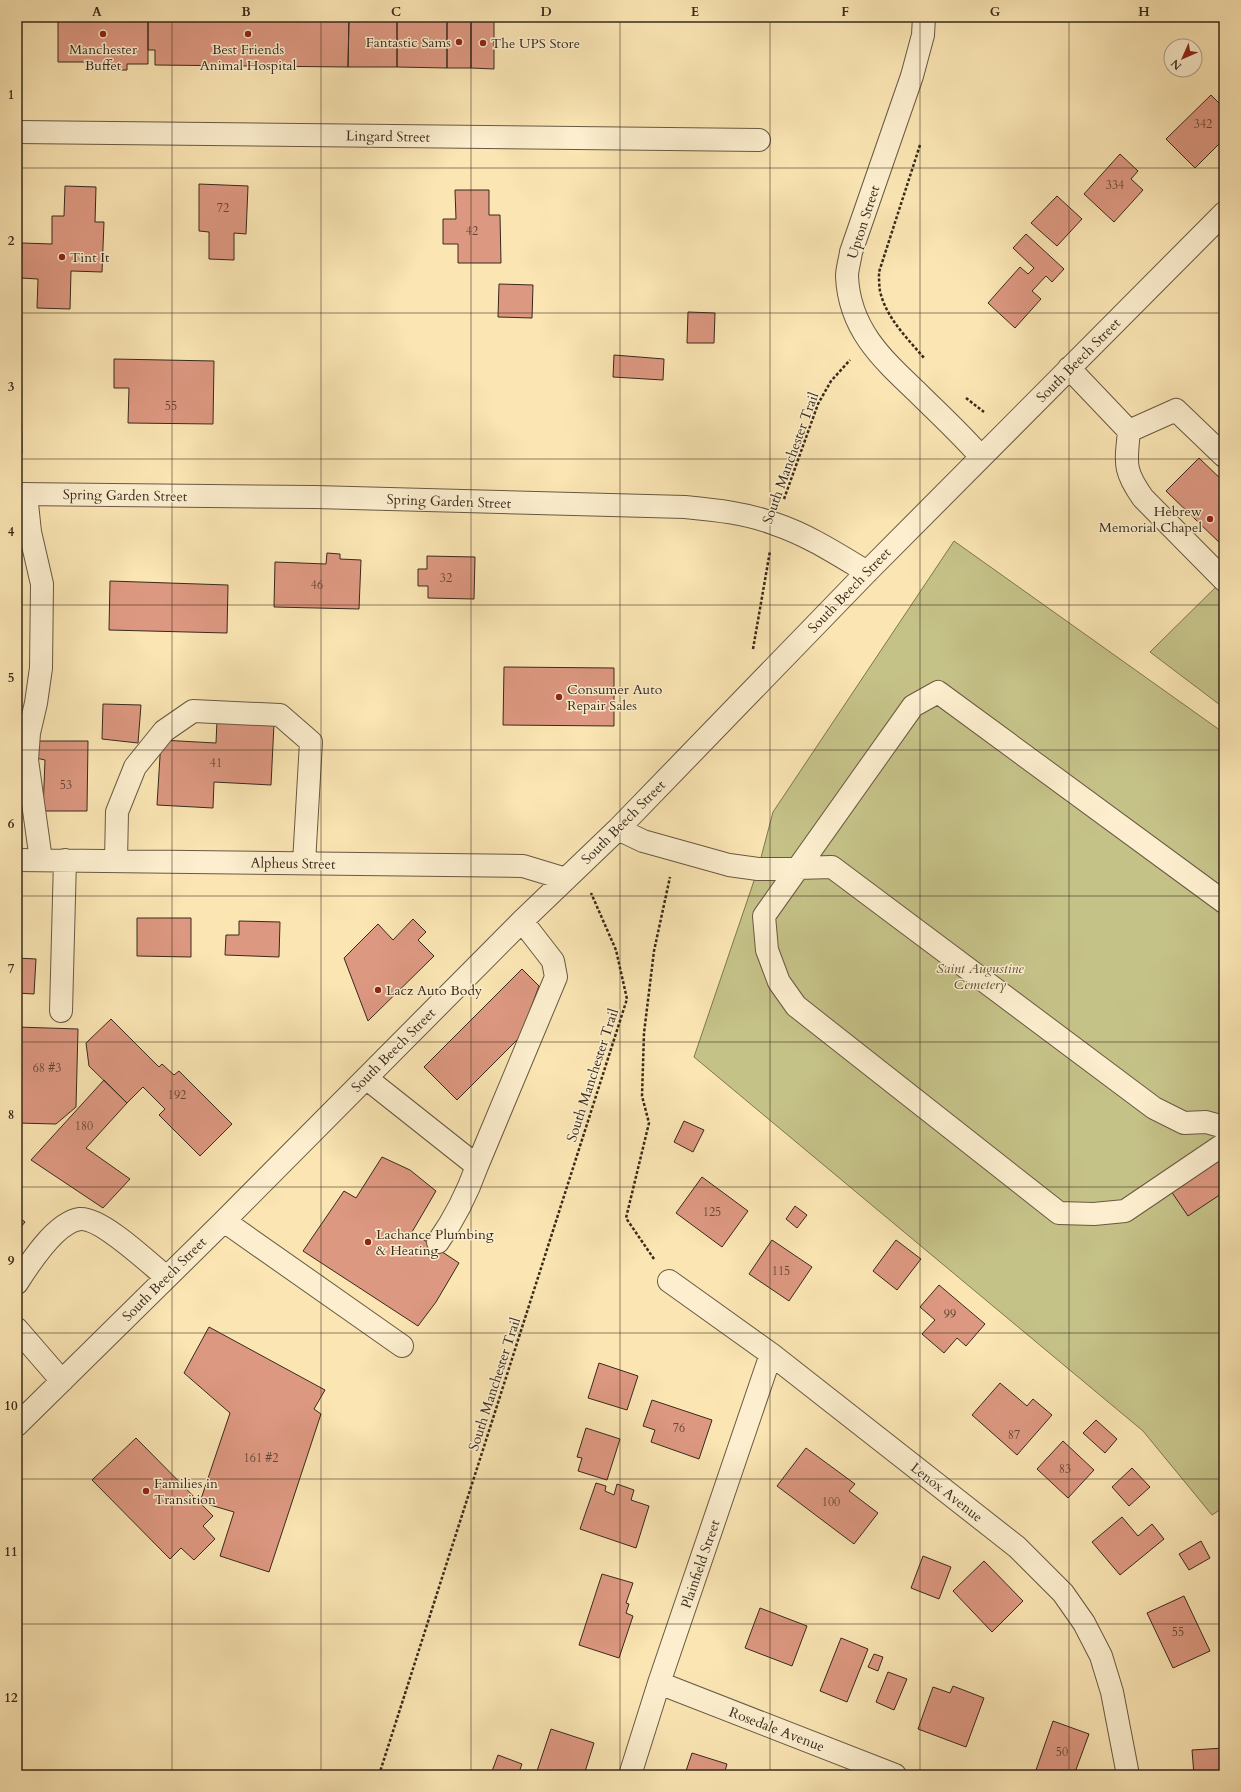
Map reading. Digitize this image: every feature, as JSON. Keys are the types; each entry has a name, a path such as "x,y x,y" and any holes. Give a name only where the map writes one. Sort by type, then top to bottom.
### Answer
{"street":[{"name":"Upton Street","path":"924,17 923,35 912,76 851,252 847,275 850,297 856,318 867,340 886,363 963,436 981,457"},
{"name":"Lingard Street","path":"17,132 759,140"},
{"name":"South Beech Street","path":"17,1425 224,1221 522,921 618,829 867,572 1224,213"},
{"path":"1069,368 1129,431 1126,462 1132,482 1143,498 1224,580"},
{"path":"1129,431 1176,410 1224,456"},
{"path":"22,494 42,584 41,668 36,703 28,733 27,760 41,860"},
{"name":"Spring Garden Street","path":"22,494 315,497 685,507 731,512 775,524 813,540 867,572"},
{"path":"1224,902 938,692 914,706 797,867 764,916 767,950 779,982 796,1006 1059,1213 1094,1214 1125,1211 1224,1144"},
{"path":"116,861 116,812 135,767 164,731 193,711 280,715 311,742 304,862"},
{"path":"618,829 643,841 729,865 758,869 832,867 1154,1108 1184,1123 1206,1122 1224,1127"},
{"name":"Alpheus Street","path":"17,860 304,862 523,866 566,879"},
{"path":"61,1011 65,860"},
{"path":"438,1242 458,1212 468,1191 556,977 553,961 522,921"},
{"path":"366,1078 477,1166"},
{"path":"17,1284 36,1254 66,1224 81,1219 107,1228 166,1277"},
{"path":"224,1221 402,1346"},
{"name":"Lenox Avenue","path":"669,1281 771,1354 1017,1547 1063,1593 1084,1623 1101,1656 1112,1692 1128,1775"},
{"path":"17,1329 62,1381"},
{"name":"Plainfield Street","path":"630,1775 659,1683 771,1354"},
{"name":"Rosedale Avenue","path":"659,1683 895,1775"}],"path":[{"path":"920,144 879,272 880,291 893,320 927,361"},
{"name":"South Manchester Trail","path":"752,653 775,524 818,404 831,381 867,340 893,320"},
{"path":"962,395 984,412"},
{"path":"669,1281 626,1218 649,1123 642,1096 644,1033 654,951 675,851"},
{"name":"South Manchester Trail","path":"379,1775 627,999 616,950 591,892"}],"green space":[{"name":"Saint Augustine Cemetery","path":"954,541 1224,733 1224,1507 1212,1515 1143,1431 694,1057 758,869 773,812"},
{"path":"1224,579 1224,708 1150,652"}],"building":[{"name":"Manchester Buffet","path":"58,17 148,17 148,64 127,64 127,70 94,70 94,62 58,62"},
{"name":"Best Friends Animal Hospital","path":"148,17 349,17 348,67 155,65 155,50 148,50"},
{"path":"349,17 397,17 397,67 348,67"},
{"path":"397,17 447,17 447,68 397,67"},
{"name":"Fantastic Sams","path":"447,17 471,17 471,68 447,68"},
{"name":"The UPS Store","path":"471,17 494,17 494,69 471,68"},
{"path":"1211,95 1224,108 1224,139 1195,168 1166,139"},
{"path":"1120,154 1138,171 1131,179 1143,190 1114,222 1084,194"},
{"path":"199,184 248,186 246,234 234,233 234,260 209,259 209,232 199,231"},
{"name":"Tint It","path":"65,186 96,187 95,222 104,222 102,272 71,271 70,309 37,308 38,279 21,278 22,243 52,244 52,216 64,216"},
{"path":"455,190 489,190 489,215 500,215 501,263 458,263 458,244 443,244 443,219 456,219"},
{"path":"1057,196 1082,219 1057,246 1031,223"},
{"path":"1026,234 1064,269 1052,282 1046,276 1032,291 1041,299 1015,328 988,303 1020,267 1028,274 1034,268 1013,248"},
{"path":"499,284 533,285 532,318 498,317"},
{"path":"688,312 715,313 714,343 687,343"},
{"path":"614,355 664,359 663,380 613,377"},
{"path":"114,359 214,361 213,424 128,423 129,388 114,388"},
{"path":"17,388 21,388 22,453 17,453"},
{"name":"Hebrew Memorial Chapel","path":"1199,458 1224,482 1224,547 1166,491"},
{"path":"327,553 340,554 340,559 361,560 359,609 274,607 275,562 326,564"},
{"path":"427,556 475,557 474,599 428,598 428,586 418,586 418,569 427,569"},
{"path":"110,581 228,585 227,633 109,630"},
{"name":"Consumer Auto Repair Sales","path":"504,667 614,668 614,726 503,725"},
{"path":"103,704 141,705 138,743 102,739"},
{"path":"217,721 274,724 271,785 214,782 213,808 157,805 161,740 216,743"},
{"path":"36,741 88,741 87,811 43,811 45,760 36,758"},
{"path":"137,918 191,918 191,957 137,956"},
{"name":"Lacz Auto Body","path":"413,919 426,932 418,940 434,956 368,1021 344,958 378,924 393,940"},
{"path":"239,921 280,922 279,957 225,955 226,935 239,935"},
{"path":"17,958 36,959 34,994 17,993"},
{"path":"522,969 539,986 520,1037 457,1100 424,1067"},
{"path":"111,1019 159,1067 162,1064 174,1075 179,1071 232,1124 200,1156 159,1115 165,1109 143,1087 127,1103 89,1066 86,1043"},
{"path":"17,1027 78,1029 76,1107 56,1124 17,1123"},
{"path":"104,1080 127,1103 86,1148 130,1179 103,1208 31,1160"},
{"path":"684,1121 704,1130 693,1152 674,1142"},
{"path":"1224,1156 1224,1192 1188,1216 1171,1191"},
{"name":"Lachance Plumbing & Heating","path":"382,1157 410,1170 436,1191 412,1232 459,1263 436,1302 418,1326 303,1251 344,1191 356,1198"},
{"path":"702,1177 748,1211 722,1247 676,1213"},
{"path":"795,1206 807,1215 797,1228 786,1219"},
{"path":"17,1216 25,1222 17,1232"},
{"path":"772,1240 812,1267 789,1301 749,1274"},
{"path":"896,1240 921,1259 897,1290 873,1271"},
{"path":"939,1285 985,1324 966,1346 957,1338 944,1353 922,1334 935,1320 920,1307"},
{"path":"209,1327 325,1390 314,1409 321,1414 269,1572 220,1556 234,1512 200,1502 230,1413 184,1373"},
{"path":"599,1363 638,1376 627,1410 588,1398"},
{"path":"1000,1383 1027,1406 1033,1399 1052,1415 1017,1455 972,1415"},
{"path":"652,1400 712,1420 699,1459 651,1442 655,1430 643,1426"},
{"path":"1096,1420 1117,1439 1105,1453 1083,1433"},
{"path":"586,1428 620,1439 607,1480 578,1471 582,1458 577,1457"},
{"name":"Families in Transition","path":"136,1438 213,1516 203,1526 215,1539 194,1560 181,1548 170,1559 92,1480"},
{"path":"1063,1441 1094,1470 1068,1498 1037,1469"},
{"path":"806,1448 855,1484 849,1491 878,1513 854,1544 777,1486"},
{"path":"1132,1468 1150,1487 1129,1506 1112,1487"},
{"path":"596,1483 606,1486 605,1491 614,1495 617,1484 634,1490 631,1500 649,1506 636,1548 580,1529"},
{"path":"1122,1517 1138,1536 1152,1524 1164,1539 1120,1575 1092,1542"},
{"path":"1201,1541 1210,1558 1189,1570 1179,1554"},
{"path":"923,1556 951,1567 939,1599 911,1588"},
{"path":"984,1561 1023,1601 992,1632 953,1591"},
{"path":"602,1574 633,1583 626,1603 629,1604 626,1613 633,1616 619,1658 579,1645"},
{"path":"1184,1596 1210,1651 1173,1668 1147,1613"},
{"path":"760,1608 807,1626 792,1666 745,1648"},
{"path":"841,1638 868,1649 847,1702 820,1691"},
{"path":"874,1654 883,1657 878,1671 868,1667"},
{"path":"888,1672 907,1679 894,1710 876,1702"},
{"path":"953,1686 984,1698 966,1747 918,1729 933,1687 950,1693"},
{"path":"1053,1721 1089,1734 1074,1775 1049,1775 1036,1770"},
{"path":"551,1729 594,1743 584,1775 550,1775 537,1771"},
{"path":"1224,1748 1224,1775 1194,1775 1192,1750"},
{"path":"692,1753 727,1764 724,1775 676,1775 677,1771 685,1774"},
{"path":"498,1755 522,1764 518,1775 491,1774"}],"place":[{"name":"Manchester Buffet","path":"103,34"},
{"name":"Best Friends Animal Hospital","path":"248,34"},
{"name":"Fantastic Sams","path":"459,42"},
{"name":"The UPS Store","path":"483,43"},
{"name":"Tint It","path":"62,257"},
{"name":"Hebrew Memorial Chapel","path":"1210,519"},
{"name":"Consumer Auto Repair Sales","path":"559,697"},
{"name":"Lacz Auto Body","path":"378,990"},
{"name":"Lachance Plumbing & Heating","path":"368,1242"},
{"name":"Families in Transition","path":"146,1491"}]}
